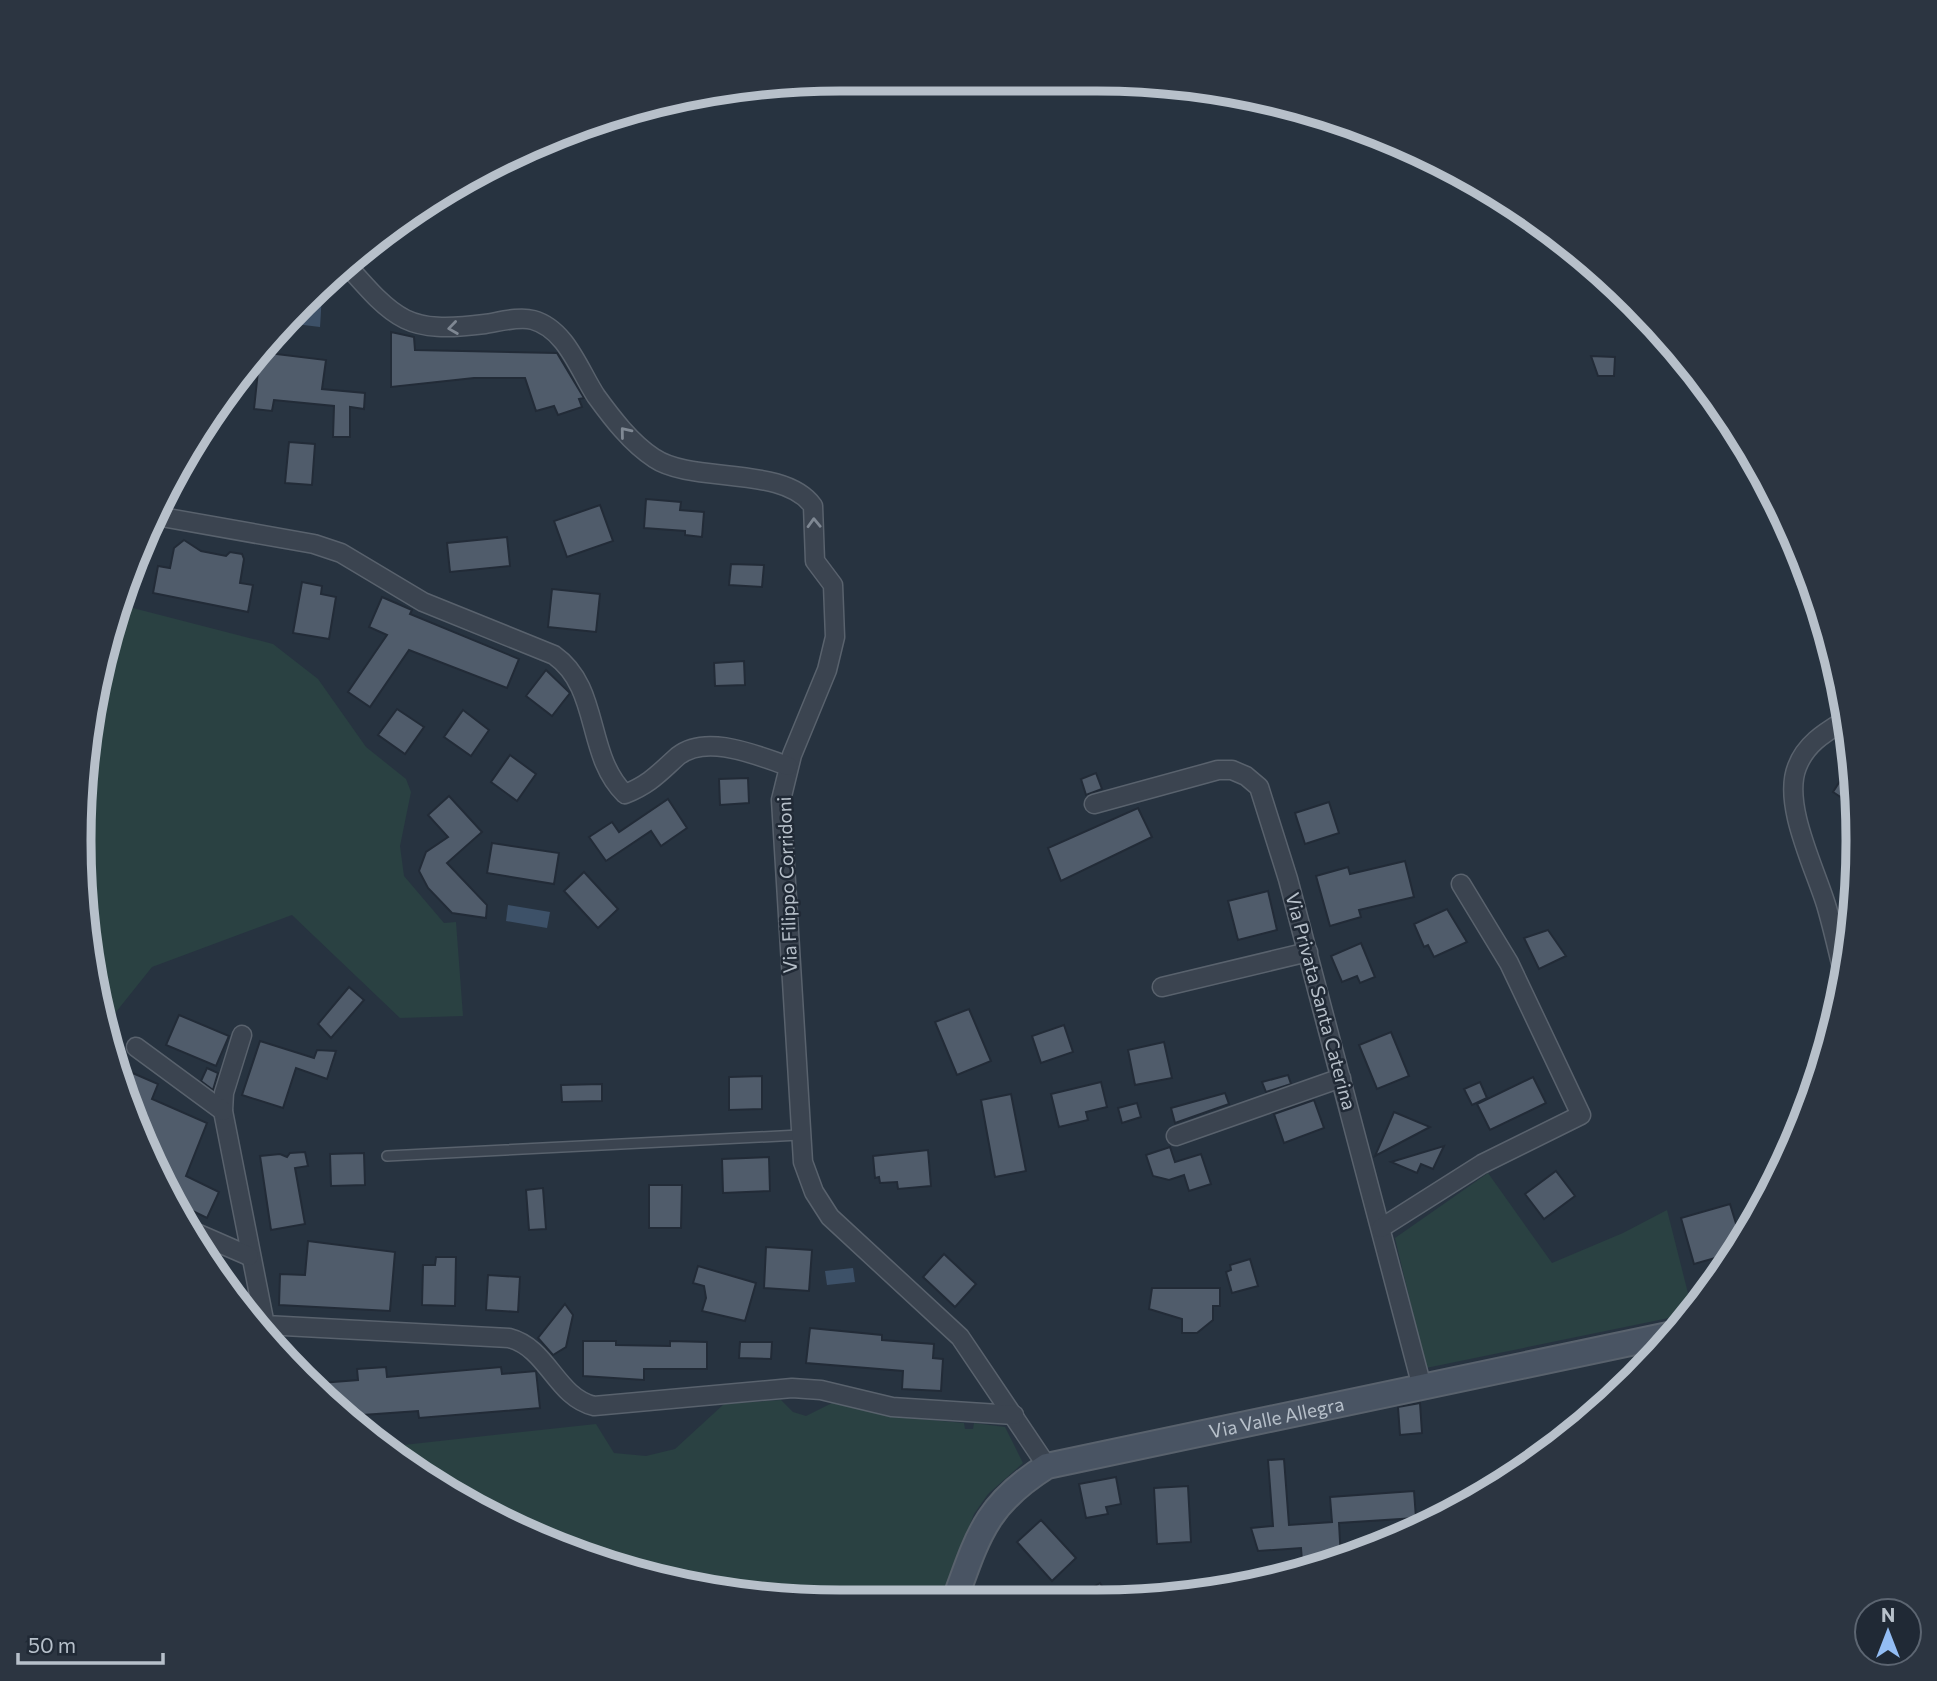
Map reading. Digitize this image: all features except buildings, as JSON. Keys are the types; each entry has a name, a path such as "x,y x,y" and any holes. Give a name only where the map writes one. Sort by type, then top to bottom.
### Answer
{"main road":[{"name":"Via Valle Allegra","path":"958,1590 981,1528 1000,1502 1021,1482 1046,1466 1658,1337"}],"street":[{"name":"Via Filippo Corridoni","path":"353,271 387,308 413,325 440,330 531,319 548,328 564,342 597,397 638,448 661,463 688,472 735,474 796,491 813,506 815,561 833,585 835,637 831,656 788,766 780,820 799,1135 803,1162 814,1192 830,1216 960,1337 1046,1466"},
{"path":"164,517 314,544 341,553 423,602 554,655 569,666 579,685 587,701 598,751 612,781 625,794 643,786 667,769 679,755 705,747 755,755 788,766"},
{"path":"1837,725 1818,736 1806,750 1796,768 1792,787 1796,813 1827,908 1838,951"},
{"name":"Via Privata Santa Caterina","path":"1094,804 1218,770 1232,770 1246,776 1259,787 1308,952 1422,1387"},
{"path":"1381,1227 1482,1164 1581,1115 1509,963 1461,884"},
{"path":"1162,987 1308,952"},
{"path":"242,1035 224,1093 223,1111 260,1314"},
{"path":"136,1047 223,1111"},
{"path":"1176,1136 1341,1078"},
{"path":"204,1237 249,1256"},
{"path":"269,1325 521,1341 531,1346 575,1398 594,1406 792,1388 821,1390 892,1407 1014,1415"}],"lane":[{"path":"387,1156 799,1135"}],"green space":[{"path":"129,607 273,644 318,679 366,747 406,779 411,792 400,846 404,876 444,923 456,922 463,1016 400,1018 292,915 152,967 116,1012 111,1012 97,938 91,840 97,743 105,694"},
{"path":"1488,1173 1552,1263 1623,1233 1667,1210 1689,1299 1675,1317 1426,1368 1395,1238"},
{"path":"781,1400 793,1412 806,1416 832,1403 898,1417 964,1423 965,1429 973,1429 974,1423 1005,1427 1023,1463 988,1494 974,1514 945,1590 840,1590 743,1584 694,1576 600,1550 509,1513 466,1490 399,1446 596,1424 614,1453 646,1456 675,1449 724,1404"}],"water":[{"path":"322,301 320,327 298,324"},
{"path":"508,905 550,912 547,928 506,921"},
{"path":"853,1268 855,1282 827,1285 825,1271"}]}
